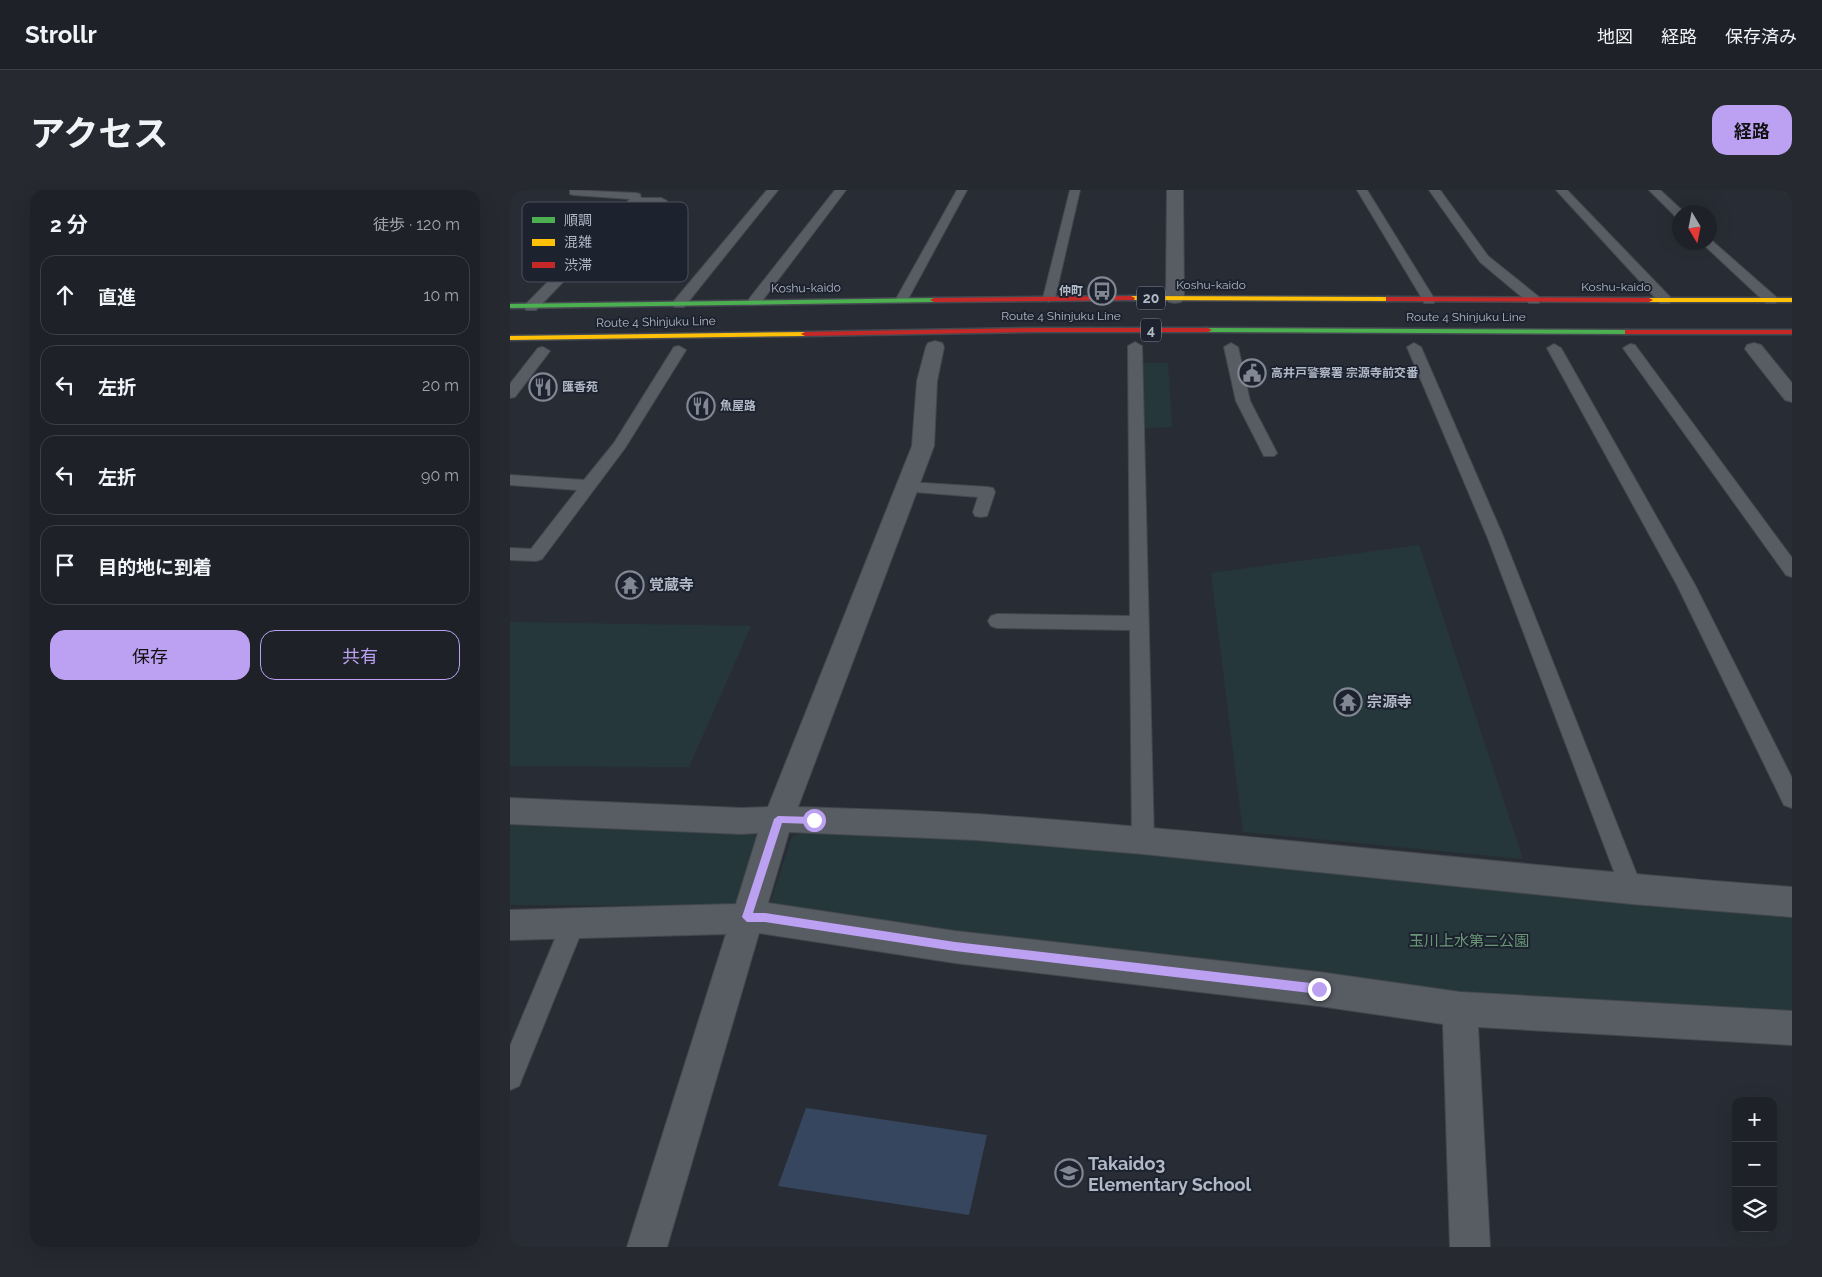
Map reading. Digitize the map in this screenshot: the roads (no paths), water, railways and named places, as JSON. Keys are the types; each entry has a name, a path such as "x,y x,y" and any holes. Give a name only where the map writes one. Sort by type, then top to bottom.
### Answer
{"highway":[{"name":"Koshu-kaido","path":"510,306 1049,298 1792,300"},
{"name":"Route 4 Shinjuku Line","path":"510,338 1026,330 1792,332"},
{"path":"1625,348 1649,348"},
{"path":"527,351 548,351"}],"street":[{"path":"1175,190 1176,298"},
{"path":"647,1247 778,819 923,446 927,381 935,347"},
{"path":"1757,349 1792,396"},
{"path":"510,811 741,821 778,819 976,827 1143,840 1632,890 1792,902"},
{"path":"510,925 765,918 955,947 1309,988 1460,1009 1792,1028"},
{"path":"1460,1009 1470,1247"}],"lane":[{"path":"576,190 574,192 636,196 635,201 661,201"},
{"path":"679,304 772,190"},
{"path":"754,302 841,190"},
{"path":"902,299 962,190"},
{"path":"1049,298 1075,190"},
{"path":"1362,190 1428,300"},
{"path":"1434,190 1484,258 1534,300"},
{"path":"1561,190 1665,300"},
{"path":"1654,190 1672,207"},
{"path":"1788,190 1792,193"},
{"path":"1717,250 1771,300"},
{"path":"530,307 555,282"},
{"path":"1135,346 1143,840"},
{"path":"1231,347 1243,401 1269,452"},
{"path":"1415,347 1496,536 1632,890"},
{"path":"1554,348 1686,586 1792,799"},
{"path":"1625,348 1792,571"},
{"path":"510,554 536,555 620,445 679,350"},
{"path":"510,394 548,351"},
{"path":"510,480 590,486"},
{"path":"908,487 987,492 981,512"},
{"path":"997,620 1139,623"},
{"path":"510,1077 573,923"}],"water":[{"path":"806,1108 987,1135 969,1215 778,1186"}],"place":[{"name":"仲町","path":"1102,291"},
{"name":"高井戸警察署 宗源寺前交番","path":"1252,373"},
{"name":"匯香苑","path":"543,387"},
{"name":"魚屋路","path":"701,406"},
{"name":"覚蔵寺","path":"630,585"},
{"name":"宗源寺","path":"1348,702"},
{"name":"Takaido3 Elementary School","path":"1069,1173"}],"park label":[{"name":"玉川上水第二公園","path":"1469,941"}]}
